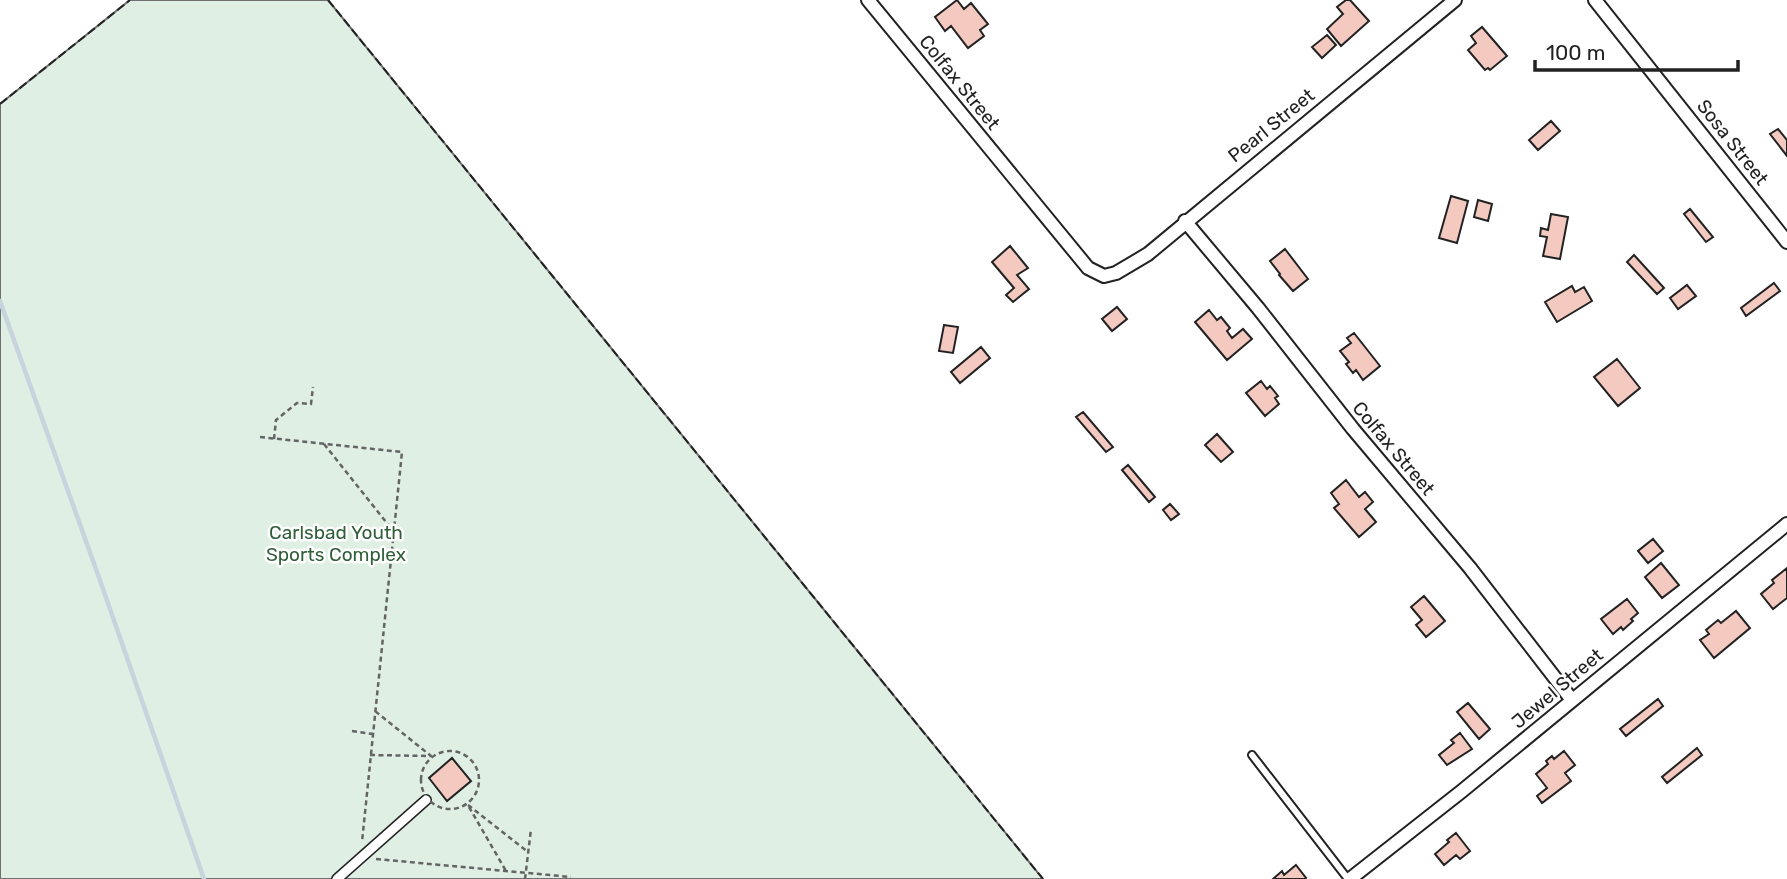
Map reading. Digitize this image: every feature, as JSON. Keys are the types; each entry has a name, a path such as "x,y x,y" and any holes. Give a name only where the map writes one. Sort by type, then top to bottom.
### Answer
{"street":[{"name":"Colfax Street","path":"868,0 1088,268 1098,275 1109,276"},
{"name":"Pearl Street","path":"1109,276 1148,254 1455,0"},
{"name":"Sosa Street","path":"1595,0 1787,243"},
{"name":"Colfax Street","path":"1185,221 1258,308 1353,429 1470,568 1572,700"},
{"name":"Jewel Street","path":"1349,879 1462,791 1787,524"},
{"path":"337,879 426,800"}],"lane":[{"path":"1252,755 1349,879"}],"path":[{"path":"274,439 276,420 297,403 311,404 313,387"},
{"path":"260,437 401,452 360,858 571,877"},
{"path":"324,444 394,532"},
{"path":"375,711 431,756"},
{"path":"352,731 373,734"},
{"path":"370,755 431,756 454,750 474,762 480,785 468,804 446,810 426,800 420,776 431,756"},
{"path":"468,804 528,852"},
{"path":"468,804 506,871"},
{"path":"525,879 531,829"}],"green space":[{"name":"Carlsbad Youth Sports Complex","path":"130,0 328,0 1043,879 0,879 0,104"}],"building":[{"path":"957,0 964,9 971,3 988,24 980,30 984,36 968,48 951,26 945,31 935,17"},
{"path":"1350,0 1369,21 1341,46 1327,29 1343,14 1337,7"},
{"path":"1482,27 1507,56 1490,70 1485,70 1468,50 1476,43 1471,36"},
{"path":"1327,35 1336,45 1322,58 1312,47"},
{"path":"1551,121 1560,131 1538,150 1529,140"},
{"path":"1778,129 1787,140 1787,156 1770,134"},
{"path":"1451,196 1468,201 1457,243 1439,238"},
{"path":"1478,200 1492,204 1488,221 1474,217"},
{"path":"1690,209 1713,237 1706,242 1684,214"},
{"path":"1551,214 1568,217 1560,259 1543,256 1547,237 1540,236 1541,228 1548,230"},
{"path":"1010,246 1028,268 1017,275 1029,289 1013,302 1006,295 1014,288 992,262"},
{"path":"1285,249 1308,279 1293,291 1270,261"},
{"path":"1634,255 1664,288 1657,294 1627,262"},
{"path":"1774,283 1780,291 1746,316 1741,308"},
{"path":"1687,285 1696,296 1678,309 1670,298"},
{"path":"1572,286 1575,292 1584,287 1592,301 1557,322 1545,302"},
{"path":"1117,307 1127,319 1112,331 1102,319"},
{"path":"1209,310 1217,320 1221,317 1230,328 1227,331 1232,338 1243,329 1252,339 1227,360 1195,322"},
{"path":"944,325 958,327 953,353 939,351"},
{"path":"1354,333 1380,366 1363,380 1356,370 1353,373 1346,364 1349,362 1340,351 1351,343 1347,338"},
{"path":"981,347 990,358 960,383 951,372"},
{"path":"1617,359 1640,388 1618,406 1594,377"},
{"path":"1261,381 1267,389 1270,386 1278,396 1275,398 1279,404 1265,416 1246,393"},
{"path":"1083,412 1113,447 1106,452 1076,417"},
{"path":"1217,434 1233,452 1221,462 1205,445"},
{"path":"1128,465 1155,497 1149,502 1122,470"},
{"path":"1346,480 1359,497 1365,492 1373,502 1365,509 1376,522 1359,537 1334,508 1339,504 1331,493"},
{"path":"1170,504 1179,514 1171,520 1163,510"},
{"path":"1653,539 1663,551 1648,563 1638,551"},
{"path":"1661,563 1679,585 1662,598 1645,577"},
{"path":"1787,568 1787,598 1773,609 1761,594 1774,583 1772,580"},
{"path":"1424,596 1445,621 1426,637 1416,625 1422,620 1411,607"},
{"path":"1627,599 1638,613 1623,630 1621,627 1613,634 1601,619"},
{"path":"1736,611 1750,628 1714,658 1700,640 1709,634 1706,630 1718,620 1721,623"},
{"path":"1658,699 1663,706 1626,736 1620,729"},
{"path":"1468,703 1490,729 1479,739 1457,712"},
{"path":"1460,733 1472,749 1447,765 1439,755 1454,743 1451,740"},
{"path":"1697,748 1702,755 1667,783 1662,777"},
{"path":"1564,751 1575,765 1565,773 1571,781 1542,803 1537,796 1547,788 1536,774 1548,764 1546,761 1552,756 1554,759"},
{"path":"452,758 471,781 447,801 429,778"},
{"path":"1456,833 1470,851 1460,859 1456,855 1444,865 1435,854"},
{"path":"1296,865 1305,879 1273,879 1282,871 1284,875"}],"waterway":[{"path":"0,301 204,879"}],"fence":[{"path":"0,104 130,0"},
{"path":"328,0 1043,879"}]}
